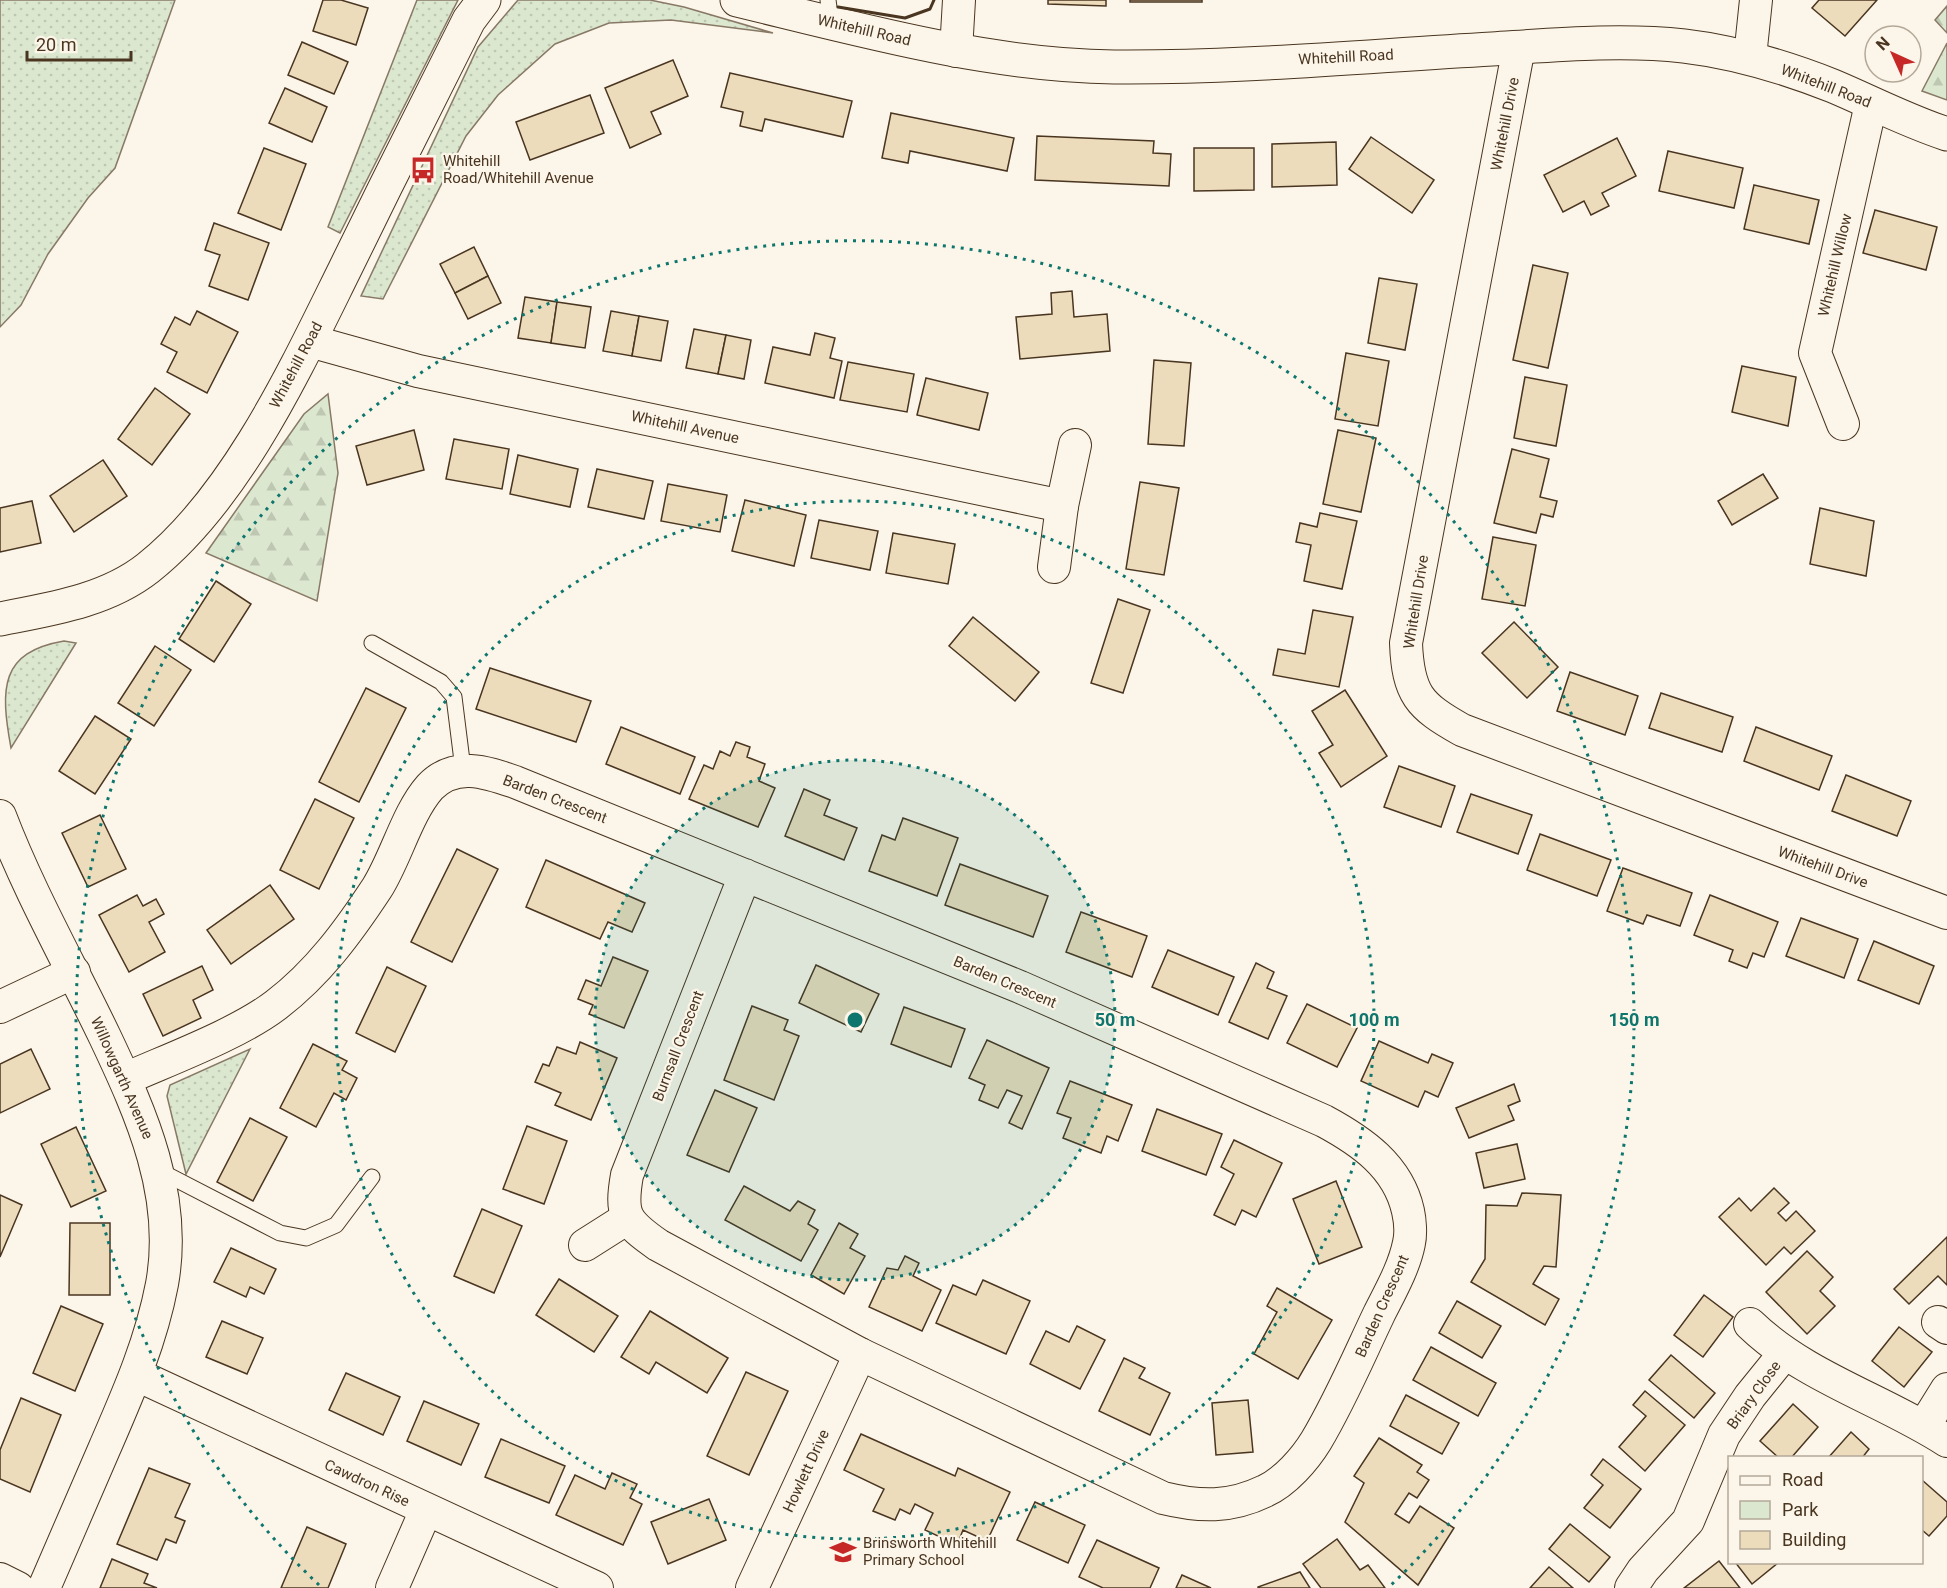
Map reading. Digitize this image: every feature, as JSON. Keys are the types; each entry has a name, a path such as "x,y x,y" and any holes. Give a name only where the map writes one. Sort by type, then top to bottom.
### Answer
{"street":[{"name":"Whitehill Road","path":"0,619 60,607 105,593 147,569 182,538 244,458 310,341 469,20 484,0"},
{"name":"Whitehill Road","path":"737,0 829,11 956,51 1025,62 1112,67 1187,66 1519,48 1635,44 1683,46 1750,57 1832,86 1947,134"},
{"path":"956,51 959,0"},
{"path":"1750,57 1756,0"},
{"name":"Whitehill Drive","path":"1519,48 1406,644 1407,673 1415,691 1431,712 1462,730 1947,913"},
{"name":"Whitehill Willow","path":"1843,424 1815,353 1871,104"},
{"name":"Whitehill Avenue","path":"310,341 418,371 1062,506"},
{"path":"1054,567 1062,506 1075,445"},
{"path":"125,1080 229,1031 275,1006 310,976 348,932 381,881 431,787 463,769"},
{"name":"Barden Crescent","path":"463,769 484,772 515,782 1020,987 1324,1121 1353,1136 1378,1156 1396,1182 1408,1211 1409,1242 1400,1269 1316,1442 1294,1469 1266,1491 1232,1503 1195,1506 1163,1498 860,1354"},
{"name":"Willowgarth Avenue","path":"0,816 16,858 74,972 125,1080 153,1149 163,1196 165,1247 162,1283 137,1375 44,1588"},
{"name":"Burnsall Crescent","path":"626,1219 623,1201 627,1175 745,875"},
{"path":"0,1007 74,972"},
{"path":"585,1245 626,1219 635,1230 658,1245 860,1354"},
{"name":"Briary Close","path":"1750,1324 1784,1354 1935,1433"},
{"name":"Howlett Drive","path":"752,1588 860,1354"},
{"name":"Briary Close","path":"1631,1588 1643,1570 1688,1521 1724,1435 1750,1396 1784,1354"},
{"name":"Cawdron Rise","path":"137,1375 597,1588"},
{"path":"1935,1433 1947,1389"},
{"path":"392,1588 426,1510"},
{"path":"0,1580 18,1588"}],"lane":[{"path":"372,643 441,682 454,697 463,769"},
{"path":"158,1170 280,1233 306,1238 336,1225 372,1177"}],"green space":[{"path":"0,0 175,0 115,168 88,198 48,254 21,305 0,327"},
{"path":"417,0 458,0 340,233 328,227"},
{"path":"518,0 650,0 684,7 773,33 671,20 609,23 555,44 498,95 466,136 383,299 361,296 478,47"},
{"path":"1947,6 1947,33 1935,20"},
{"path":"1947,43 1947,100 1922,91"},
{"path":"328,394 338,473 317,601 206,553 304,414"},
{"path":"64,641 76,643 11,748 6,708 9,676 16,664 27,654 43,646"},
{"path":"250,1049 186,1174 167,1096 170,1085"}],"building":[{"path":"323,0 341,0 368,8 356,45 313,31"},
{"path":"1048,0 1106,0 1106,6 1048,4"},
{"path":"1130,0 1202,0 1202,2 1130,2"},
{"path":"1819,0 1877,0 1845,36 1812,8"},
{"path":"302,42 348,62 334,94 288,75"},
{"path":"673,60 688,96 651,112 661,134 630,148 605,88"},
{"path":"730,73 852,101 843,137 765,119 762,131 740,126 743,112 721,107"},
{"path":"285,88 327,107 312,142 269,123"},
{"path":"590,95 604,133 530,160 516,122"},
{"path":"891,113 1014,138 1007,171 910,151 908,163 882,158"},
{"path":"1037,136 1154,141 1153,153 1171,154 1169,186 1035,180"},
{"path":"1371,137 1434,180 1412,213 1349,169"},
{"path":"1617,138 1636,176 1602,193 1609,206 1591,215 1584,201 1563,212 1544,175"},
{"path":"1336,142 1337,185 1272,187 1272,144"},
{"path":"264,148 306,164 281,230 238,213"},
{"path":"1194,148 1254,148 1254,190 1194,191"},
{"path":"1668,151 1743,168 1734,208 1659,191"},
{"path":"1754,185 1819,200 1809,244 1744,229"},
{"path":"1875,210 1937,227 1926,270 1863,253"},
{"path":"214,223 269,243 248,300 209,286 220,255 205,250"},
{"path":"474,247 488,276 455,293 440,264"},
{"path":"1533,265 1568,273 1548,368 1513,360"},
{"path":"488,276 501,303 468,319 455,293"},
{"path":"1379,278 1417,284 1405,350 1368,343"},
{"path":"1072,291 1074,317 1107,314 1110,351 1020,359 1016,317 1052,314 1051,293"},
{"path":"525,297 557,302 551,343 518,338"},
{"path":"557,302 591,307 585,348 551,343"},
{"path":"197,311 238,332 207,393 167,372 177,352 161,344 175,317 190,325"},
{"path":"611,311 639,316 632,356 603,351"},
{"path":"639,316 668,321 661,361 632,356"},
{"path":"694,329 726,335 718,374 686,368"},
{"path":"815,333 835,338 830,358 842,361 834,398 765,383 773,347 810,355"},
{"path":"726,335 751,340 744,379 718,374"},
{"path":"1346,353 1389,361 1378,426 1335,419"},
{"path":"1154,360 1191,363 1184,446 1148,444"},
{"path":"848,362 914,374 907,412 840,400"},
{"path":"1742,366 1796,377 1788,426 1732,412"},
{"path":"1525,377 1567,385 1556,446 1514,438"},
{"path":"926,378 988,393 979,430 917,415"},
{"path":"155,388 190,414 152,465 118,439"},
{"path":"414,430 424,470 367,485 356,446"},
{"path":"1338,430 1376,438 1361,512 1323,504"},
{"path":"454,439 509,449 502,489 446,479"},
{"path":"1512,449 1549,459 1540,497 1557,501 1553,517 1541,514 1536,533 1494,523"},
{"path":"518,455 578,469 570,507 510,494"},
{"path":"103,460 127,496 74,532 50,496"},
{"path":"597,469 653,481 644,519 588,507"},
{"path":"1763,474 1778,498 1732,525 1718,501"},
{"path":"1140,482 1179,488 1164,575 1126,569"},
{"path":"668,484 727,495 720,532 661,521"},
{"path":"745,500 806,515 794,566 732,551"},
{"path":"32,501 41,543 0,552 0,508"},
{"path":"1820,508 1874,521 1866,576 1810,564"},
{"path":"1320,513 1357,521 1342,589 1304,581 1311,545 1296,542 1300,523 1317,527"},
{"path":"819,520 878,531 870,570 811,558"},
{"path":"893,533 955,544 948,584 886,573"},
{"path":"1493,537 1536,545 1525,606 1482,599"},
{"path":"216,581 251,604 214,662 179,639"},
{"path":"1118,599 1150,610 1123,693 1091,683"},
{"path":"1313,610 1353,617 1339,687 1273,675 1278,649 1305,654"},
{"path":"973,617 1039,672 1015,701 949,646"},
{"path":"1514,622 1558,667 1527,698 1482,653"},
{"path":"155,646 191,670 154,726 118,703"},
{"path":"490,668 591,701 576,742 476,709"},
{"path":"1570,672 1638,696 1625,735 1557,711"},
{"path":"366,688 406,708 359,802 319,782"},
{"path":"1345,690 1387,756 1341,787 1319,753 1333,745 1312,711"},
{"path":"1661,693 1733,717 1722,752 1649,728"},
{"path":"95,716 131,739 95,794 59,771"},
{"path":"621,727 695,757 680,794 606,764"},
{"path":"1756,727 1832,756 1819,790 1744,761"},
{"path":"736,742 750,747 747,757 765,764 759,781 775,788 758,827 689,799 704,765 713,769 720,751 730,756"},
{"path":"1399,766 1455,786 1441,827 1384,807"},
{"path":"1846,775 1911,801 1897,836 1832,811"},
{"path":"804,789 830,800 824,815 857,828 844,860 785,836"},
{"path":"1471,794 1532,815 1518,854 1457,832"},
{"path":"315,799 354,818 319,889 280,870"},
{"path":"100,815 126,869 88,887 62,833"},
{"path":"903,818 958,838 937,896 869,871 882,835 895,840"},
{"path":"1540,834 1611,860 1597,896 1527,870"},
{"path":"457,849 498,869 452,962 411,942"},
{"path":"546,860 645,903 632,932 608,922 600,939 526,907"},
{"path":"960,864 1048,896 1033,937 945,905"},
{"path":"1623,868 1692,893 1680,926 1647,915 1643,924 1607,911"},
{"path":"270,885 294,919 231,964 207,930"},
{"path":"137,895 143,906 156,899 164,914 149,922 165,952 129,972 99,915"},
{"path":"1710,895 1778,922 1764,957 1753,953 1747,968 1729,961 1733,950 1694,935"},
{"path":"1081,912 1147,936 1132,977 1066,952"},
{"path":"1801,918 1858,939 1844,978 1786,956"},
{"path":"1874,941 1934,966 1919,1004 1858,980"},
{"path":"1168,950 1234,977 1218,1015 1152,987"},
{"path":"613,957 648,971 624,1028 589,1014 593,1005 578,999 586,980 601,986"},
{"path":"1256,963 1274,972 1267,988 1287,996 1268,1039 1229,1022"},
{"path":"816,965 879,994 861,1032 799,1003"},
{"path":"202,966 213,990 193,1000 201,1018 163,1036 143,994"},
{"path":"387,967 426,986 395,1052 356,1033"},
{"path":"1307,1004 1357,1028 1337,1067 1287,1043"},
{"path":"752,1006 788,1020 784,1030 799,1036 774,1100 724,1080"},
{"path":"904,1007 965,1029 951,1067 891,1044"},
{"path":"987,1040 1049,1068 1022,1129 1009,1123 1022,1096 1007,1090 998,1108 979,1100 985,1085 969,1078"},
{"path":"1379,1041 1428,1063 1432,1054 1453,1063 1438,1097 1425,1091 1418,1107 1361,1081"},
{"path":"580,1042 617,1058 591,1120 555,1105 561,1093 535,1082 543,1064 549,1066 557,1047 576,1054"},
{"path":"313,1044 347,1061 342,1070 357,1078 346,1100 334,1093 316,1127 280,1108"},
{"path":"31,1049 50,1089 0,1113 0,1064"},
{"path":"1070,1081 1132,1105 1118,1141 1107,1136 1101,1153 1063,1138 1071,1118 1057,1113"},
{"path":"1514,1084 1520,1101 1508,1106 1514,1120 1469,1138 1456,1108"},
{"path":"715,1090 757,1108 729,1172 687,1155"},
{"path":"1157,1109 1222,1134 1206,1175 1142,1151"},
{"path":"250,1118 287,1137 253,1201 217,1182"},
{"path":"527,1126 567,1141 544,1204 503,1189"},
{"path":"76,1127 106,1191 71,1207 41,1144"},
{"path":"1234,1140 1282,1163 1256,1217 1242,1210 1235,1225 1214,1215 1234,1174 1221,1167"},
{"path":"1517,1144 1525,1179 1484,1188 1476,1153"},
{"path":"1336,1181 1362,1247 1319,1264 1293,1199"},
{"path":"744,1186 790,1211 798,1201 815,1210 808,1224 818,1230 801,1261 725,1220"},
{"path":"1774,1188 1789,1203 1778,1213 1786,1221 1796,1211 1815,1231 1791,1254 1784,1247 1766,1265 1719,1217 1739,1198 1751,1211"},
{"path":"1522,1193 1561,1195 1556,1267 1544,1266 1533,1284 1559,1299 1545,1325 1471,1282 1485,1259 1486,1205 1517,1206"},
{"path":"0,1195 22,1205 0,1257"},
{"path":"482,1209 522,1226 494,1293 454,1276"},
{"path":"70,1223 110,1223 110,1295 69,1295"},
{"path":"839,1223 858,1234 850,1248 865,1256 844,1294 811,1275"},
{"path":"1947,1237 1947,1285 1938,1276 1909,1304 1894,1289"},
{"path":"231,1248 276,1269 264,1294 250,1287 246,1297 214,1282"},
{"path":"1807,1251 1833,1277 1820,1291 1835,1306 1807,1334 1766,1292"},
{"path":"905,1256 919,1263 913,1276 941,1290 922,1331 869,1307 887,1268 898,1270"},
{"path":"559,1279 618,1316 594,1352 536,1315"},
{"path":"983,1280 1030,1301 1006,1354 936,1323 953,1285 976,1295"},
{"path":"1277,1288 1332,1320 1298,1379 1254,1354 1277,1312 1267,1306"},
{"path":"1704,1295 1733,1317 1703,1357 1674,1335"},
{"path":"1457,1301 1501,1326 1482,1358 1439,1333"},
{"path":"61,1306 103,1324 75,1391 33,1373"},
{"path":"650,1311 728,1358 707,1393 656,1362 649,1374 621,1357"},
{"path":"222,1321 263,1338 247,1374 206,1357"},
{"path":"1077,1326 1105,1340 1080,1389 1030,1364 1046,1331 1069,1342"},
{"path":"1899,1327 1932,1352 1904,1387 1872,1361"},
{"path":"1431,1347 1496,1383 1478,1416 1413,1380"},
{"path":"1671,1355 1715,1393 1694,1418 1649,1380"},
{"path":"1124,1358 1145,1368 1139,1378 1170,1393 1150,1435 1099,1411"},
{"path":"746,1372 788,1391 749,1475 707,1456"},
{"path":"346,1373 400,1397 383,1435 329,1410"},
{"path":"1645,1391 1685,1425 1645,1471 1619,1447 1646,1416 1633,1405"},
{"path":"1406,1395 1459,1423 1442,1454 1390,1426"},
{"path":"21,1398 61,1415 30,1492 0,1479 0,1450"},
{"path":"1248,1400 1253,1452 1216,1455 1212,1403"},
{"path":"424,1401 479,1424 461,1465 407,1441"},
{"path":"1793,1404 1818,1427 1793,1456 1777,1456 1760,1441"},
{"path":"1851,1432 1869,1449 1864,1456 1830,1456"},
{"path":"861,1434 955,1476 958,1468 1010,1492 987,1541 963,1530 957,1545 925,1530 933,1513 915,1504 910,1514 900,1509 895,1520 873,1511 884,1489 844,1470"},
{"path":"1379,1438 1422,1465 1417,1472 1429,1480 1417,1498 1409,1493 1395,1514 1409,1523 1420,1506 1454,1528 1418,1585 1345,1522 1364,1483 1354,1476"},
{"path":"501,1439 565,1466 549,1503 485,1477"},
{"path":"1603,1459 1641,1489 1610,1528 1584,1508 1603,1485 1591,1475"},
{"path":"149,1468 190,1484 175,1517 185,1521 176,1543 166,1539 157,1560 117,1544"},
{"path":"612,1473 637,1484 630,1498 642,1504 623,1545 556,1515 575,1475 605,1489"},
{"path":"1923,1481 1947,1502 1947,1516 1929,1536 1923,1531"},
{"path":"709,1499 726,1540 668,1564 651,1522"},
{"path":"1035,1502 1085,1525 1068,1563 1017,1540"},
{"path":"1570,1524 1610,1557 1589,1582 1549,1549"},
{"path":"307,1527 346,1544 328,1588 281,1588"},
{"path":"1337,1539 1360,1570 1368,1565 1385,1588 1321,1588 1303,1564"},
{"path":"1097,1540 1159,1568 1150,1588 1103,1588 1079,1577"},
{"path":"112,1559 148,1574 144,1583 157,1588 100,1588"},
{"path":"1719,1561 1740,1588 1684,1588"},
{"path":"1737,1564 1777,1564 1752,1584"},
{"path":"1549,1567 1573,1588 1530,1588"},
{"path":"1300,1572 1310,1588 1258,1588 1258,1587"},
{"path":"1182,1575 1211,1588 1176,1588"}],"wall":[{"path":"838,7 905,18 930,9 934,0"}],"place":[{"name":"Whitehill Road/Whitehill Avenue","path":"423,170"},
{"name":"Brinsworth Whitehill Primary School","path":"843,1552"}]}
